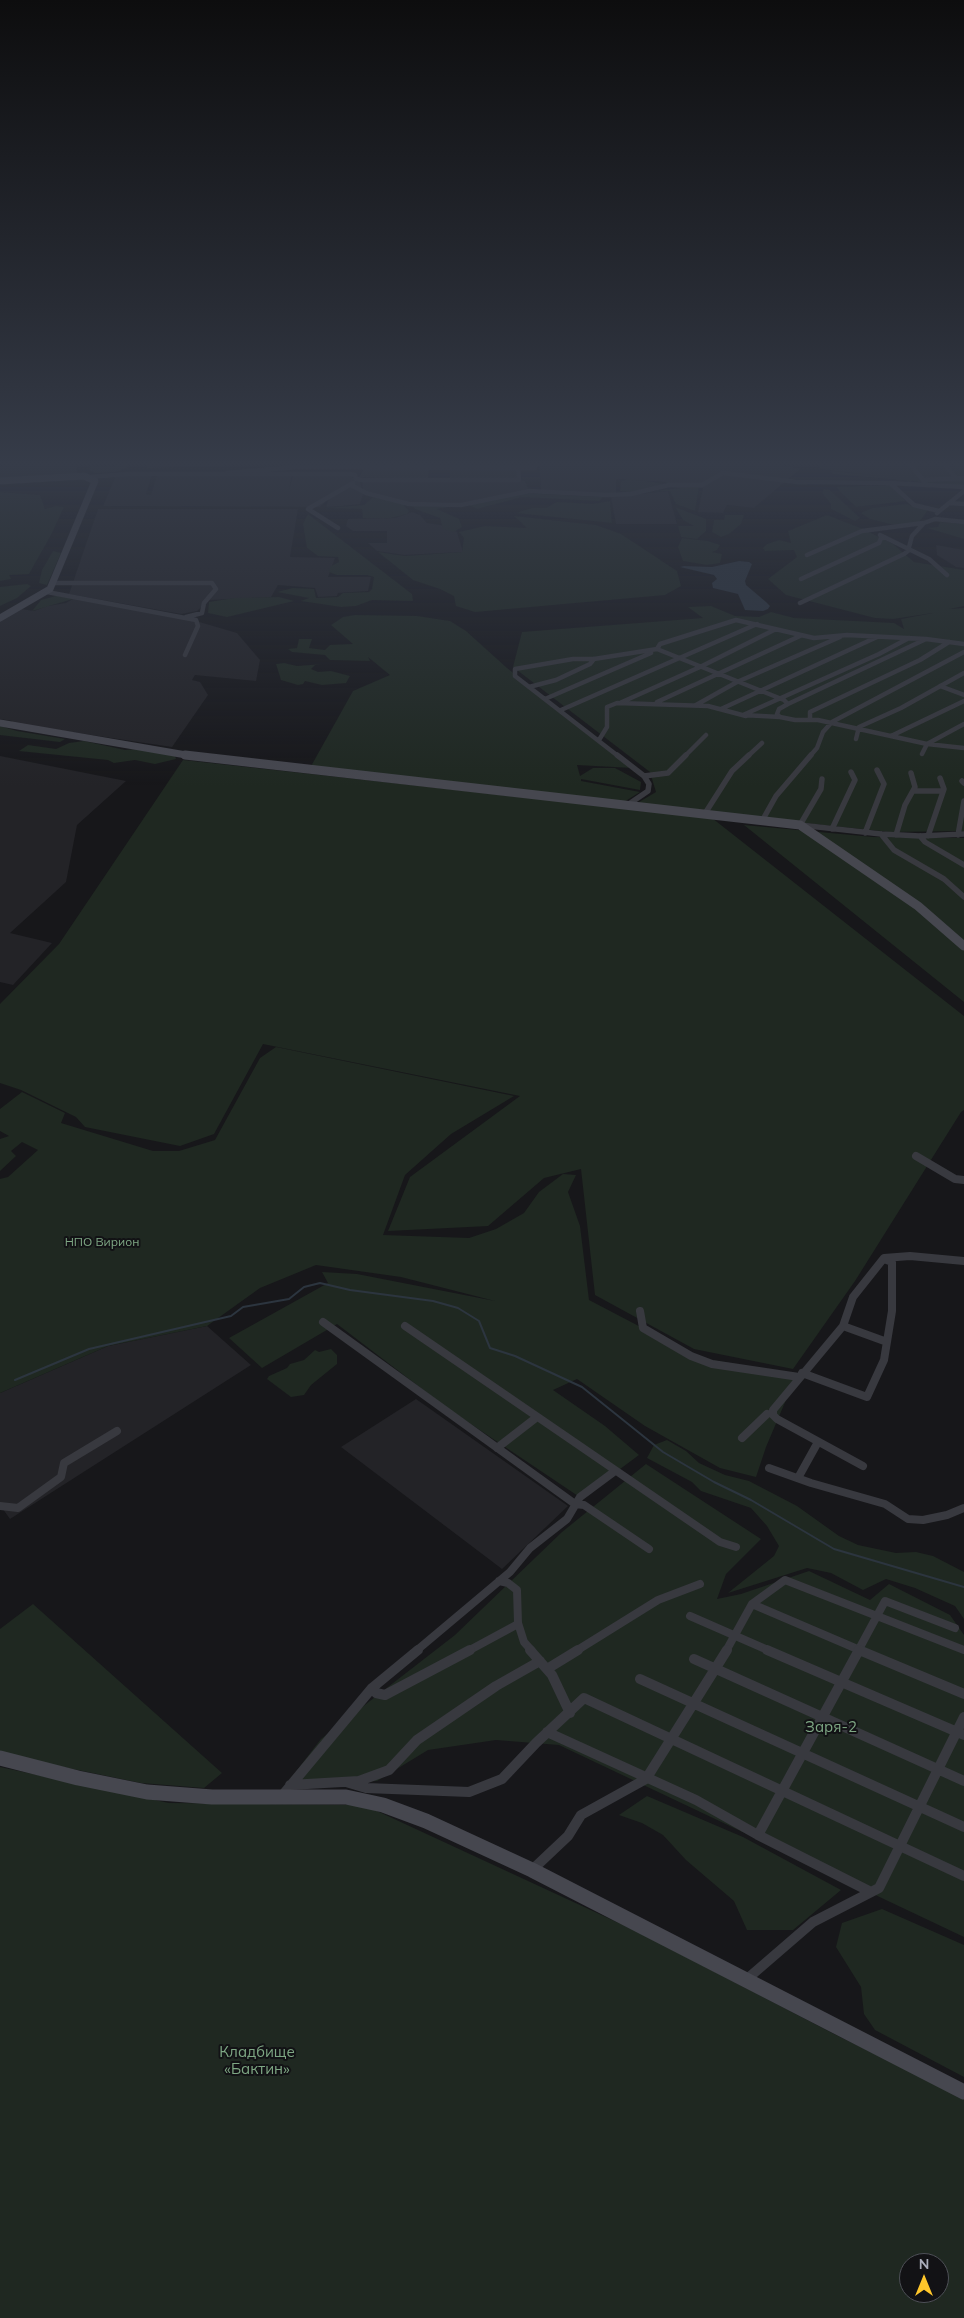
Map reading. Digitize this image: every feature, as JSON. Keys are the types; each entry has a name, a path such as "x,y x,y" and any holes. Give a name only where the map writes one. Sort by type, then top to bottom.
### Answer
{"street":[{"path":"0,618 47,592 58,569"},
{"path":"801,579 822,569"},
{"path":"800,603 872,569"},
{"path":"942,569 948,574"},
{"path":"52,583 212,583 216,589 204,603 202,613 186,617"},
{"path":"47,592 196,620 198,626 185,655"},
{"path":"545,699 640,660 660,644 736,620 814,638 848,635 879,636 964,644"},
{"path":"561,710 627,682 678,657 758,624"},
{"path":"599,740 607,727 607,707 700,667 774,630"},
{"path":"695,705 737,682 848,635"},
{"path":"654,704 800,636"},
{"path":"721,709 879,636"},
{"path":"747,716 743,714 879,654 909,638"},
{"path":"780,717 777,714 779,709 788,704 926,639"},
{"path":"810,720 810,712 920,660 949,642"},
{"path":"626,806 648,791 649,784 644,776 515,676 515,669 573,659 594,659 654,650 678,657 758,691 778,697 788,704"},
{"path":"762,821 776,796 817,748 823,732 832,722 964,652"},
{"path":"529,687 579,670 590,664 594,659"},
{"path":"856,739 859,728 964,673"},
{"path":"940,686 962,693"},
{"path":"951,697 962,693"},
{"path":"890,736 964,702"},
{"path":"620,703 695,705 747,716 832,722 927,744 963,747"},
{"path":"0,723 209,759 864,833 920,836 961,834 964,801"},
{"path":"922,754 927,744 964,724"},
{"path":"644,776 668,773 706,735"},
{"path":"704,815 732,771 762,743"},
{"path":"864,833 884,784 877,770"},
{"path":"832,829 853,786 855,780 851,772"},
{"path":"896,835 906,805 915,787 912,773"},
{"path":"928,836 944,789 940,778"},
{"path":"800,826 822,789 822,779"},
{"path":"913,791 943,791"},
{"path":"800,826 918,906 964,946"},
{"path":"881,834 894,850 944,880 964,897"},
{"path":"920,836 925,842 964,865"},
{"path":"916,1156 955,1178 964,1180"},
{"path":"863,1466 773,1415 773,1410 843,1326 853,1297 884,1258 910,1256 964,1261"},
{"path":"640,1311 643,1328 691,1356 712,1364 801,1375 868,1396 884,1360 892,1311 892,1262 884,1258"},
{"path":"324,1322 575,1504 584,1505 648,1549"},
{"path":"405,1326 720,1542 736,1547"},
{"path":"843,1326 887,1342"},
{"path":"742,1438 767,1414"},
{"path":"497,1448 537,1418"},
{"path":"0,1506 18,1508 61,1477 64,1463 118,1431"},
{"path":"798,1478 818,1442"},
{"path":"769,1468 885,1504 908,1519 923,1520 939,1517 964,1508"},
{"path":"281,1798 372,1688 499,1581 530,1548 567,1519 580,1497 615,1471"},
{"path":"532,1870 568,1836 581,1815 646,1779 735,1636 752,1604 786,1580 964,1650"},
{"path":"499,1581 508,1583 517,1590 518,1624 524,1642 547,1669 570,1713"},
{"path":"547,1669 658,1600 700,1584"},
{"path":"758,1835 842,1684 885,1601 955,1628"},
{"path":"752,1604 964,1694"},
{"path":"690,1616 842,1684 960,1733"},
{"path":"372,1688 376,1693 386,1695 518,1624"},
{"path":"694,1659 964,1781"},
{"path":"290,1785 359,1781 389,1770 417,1740 496,1686 540,1661"},
{"path":"640,1679 964,1827"},
{"path":"346,1782 366,1788 469,1792 502,1779 547,1732 570,1713 584,1698 964,1876"},
{"path":"747,1979 813,1922 878,1888 938,1769 960,1733 964,1717"},
{"path":"547,1732 646,1779 696,1800 758,1835 871,1892"},
{"path":"0,1758 78,1778 147,1792 212,1797 346,1797 383,1805 426,1821 532,1870 964,2092"}],"shaded area":[{"path":"77,569 331,569 328,577 371,577 368,591 338,593 337,596 318,597 315,588 278,585 271,597 209,600 197,611 181,614 69,594"},
{"path":"689,569 750,569 745,581 746,585 770,606 763,611 745,610 738,594 713,588 712,583 717,579 714,575"},
{"path":"76,597 189,619 237,633 260,660 256,681 195,675 192,680 200,682 208,695 172,747 10,723 12,721 0,719 0,620 21,609 34,611 47,606 66,603"},
{"path":"0,756 126,781 77,825 66,882 10,933 52,943 13,985 0,982"},
{"path":"207,1326 251,1365 10,1519 0,1505 0,1393 108,1346"},
{"path":"416,1399 568,1506 502,1569 341,1447"}],"green space":[{"path":"0,569 32,569 29,574 9,575 11,579 0,581"},
{"path":"54,569 47,585 39,583 42,570"},
{"path":"330,569 380,569 412,594 413,601 372,600 356,606 341,607 301,601 309,598 277,592 293,588 314,589 316,598 338,597 343,593 369,592 372,589 374,577 367,575 337,575 329,572"},
{"path":"399,569 674,569 677,571 681,586 665,595 475,612 456,606 454,596 413,580"},
{"path":"781,569 964,570 964,606 949,609 964,608 964,831 890,832 634,805 656,792 650,772 513,667 522,632 703,618 688,607 711,606 735,616 759,617 771,612 794,618 894,623 904,629 901,619 933,613 893,619 875,618 786,595 768,579"},
{"path":"27,584 31,586 17,598 0,606 0,587"},
{"path":"63,594 73,599 32,611 41,600"},
{"path":"279,597 294,601 227,617 208,613 209,602 234,598"},
{"path":"355,615 417,616 450,621 466,631 507,668 633,768 577,765 580,776 593,768 615,768 641,782 640,790 581,779 581,781 640,792 624,802 310,768 353,691 390,675 368,657 370,661 330,660 325,655 292,652 288,649 297,648 299,639 312,639 309,648 325,650 330,645 353,644 331,625 343,617"},
{"path":"284,663 297,666 323,664 315,665 311,669 318,672 331,671 350,676 346,683 322,685 305,681 303,684 298,685 281,680 276,664"},
{"path":"0,726 17,731 65,739 60,742 0,735"},
{"path":"84,741 125,750 137,749 175,756 176,759 155,764 135,760 114,763 108,760 19,751 28,745 56,749 69,743"},
{"path":"183,760 712,818 964,1016 964,1110 855,1281 793,1369 694,1349 595,1295 581,1169 544,1178 488,1226 388,1231 410,1177 520,1096 263,1044 214,1134 180,1146 85,1127 76,1117 21,1090 0,1083 0,1004 59,944"},
{"path":"744,825 873,837 964,838 964,1002"},
{"name":"НПО Вирион","path":"276,1047 514,1096 451,1134 405,1175 383,1235 469,1238 496,1229 524,1213 539,1192 563,1174 576,1175 568,1192 580,1226 589,1300 700,1358 797,1374 766,1447 756,1477 720,1468 645,1426 577,1379 553,1390 605,1426 639,1455 581,1498 447,1408 337,1324 262,1368 229,1338 328,1283 322,1272 357,1274 495,1301 401,1277 316,1265 260,1288 207,1326 108,1346 0,1393 0,1179 8,1177 38,1150 22,1142 11,1151 16,1156 0,1171 0,1139 9,1136 0,1131 0,1109 22,1092 65,1113 61,1123 153,1151 179,1151 215,1140 260,1058"},
{"path":"331,1349 337,1355 337,1364 311,1385 304,1395 291,1397 267,1379 269,1376 287,1368 290,1364 304,1360 315,1350 319,1352"},
{"path":"667,1440 686,1451 699,1463 725,1475 749,1481 797,1506 839,1536 858,1545 896,1553 916,1552 933,1556 964,1572 964,1619 955,1606 915,1588 886,1579 863,1590 831,1573 807,1568 728,1593 774,1556 779,1546 767,1526 751,1508 701,1491 692,1482 647,1458 654,1445"},
{"name":"Заря-2","path":"646,1464 761,1539 726,1574 717,1599 741,1594 809,1571 870,1600 889,1584 950,1615 964,1635 964,1937 559,1745 496,1740 428,1750 377,1781 284,1787 321,1739 455,1635 562,1532"},
{"path":"33,1604 222,1773 204,1788 141,1783 0,1754 0,1629"},
{"name":"Кладбище «Бактин»","path":"0,1767 169,1803 364,1805 636,1931 836,2035 964,2098 964,2318 0,2318"},
{"path":"647,1796 743,1837 841,1890 793,1930 747,1930 734,1901 686,1860 663,1835 642,1823 619,1815"},
{"path":"882,1909 964,1945 964,2077 875,2030 864,2014 861,1987 836,1947 842,1923"}],"waterway":[{"path":"15,1380 89,1349 231,1316 243,1307 289,1299 304,1287 320,1283 350,1290 433,1301 458,1308 479,1321 490,1348 515,1356 582,1387 663,1452 714,1482 751,1500 834,1549 964,1587"}]}
